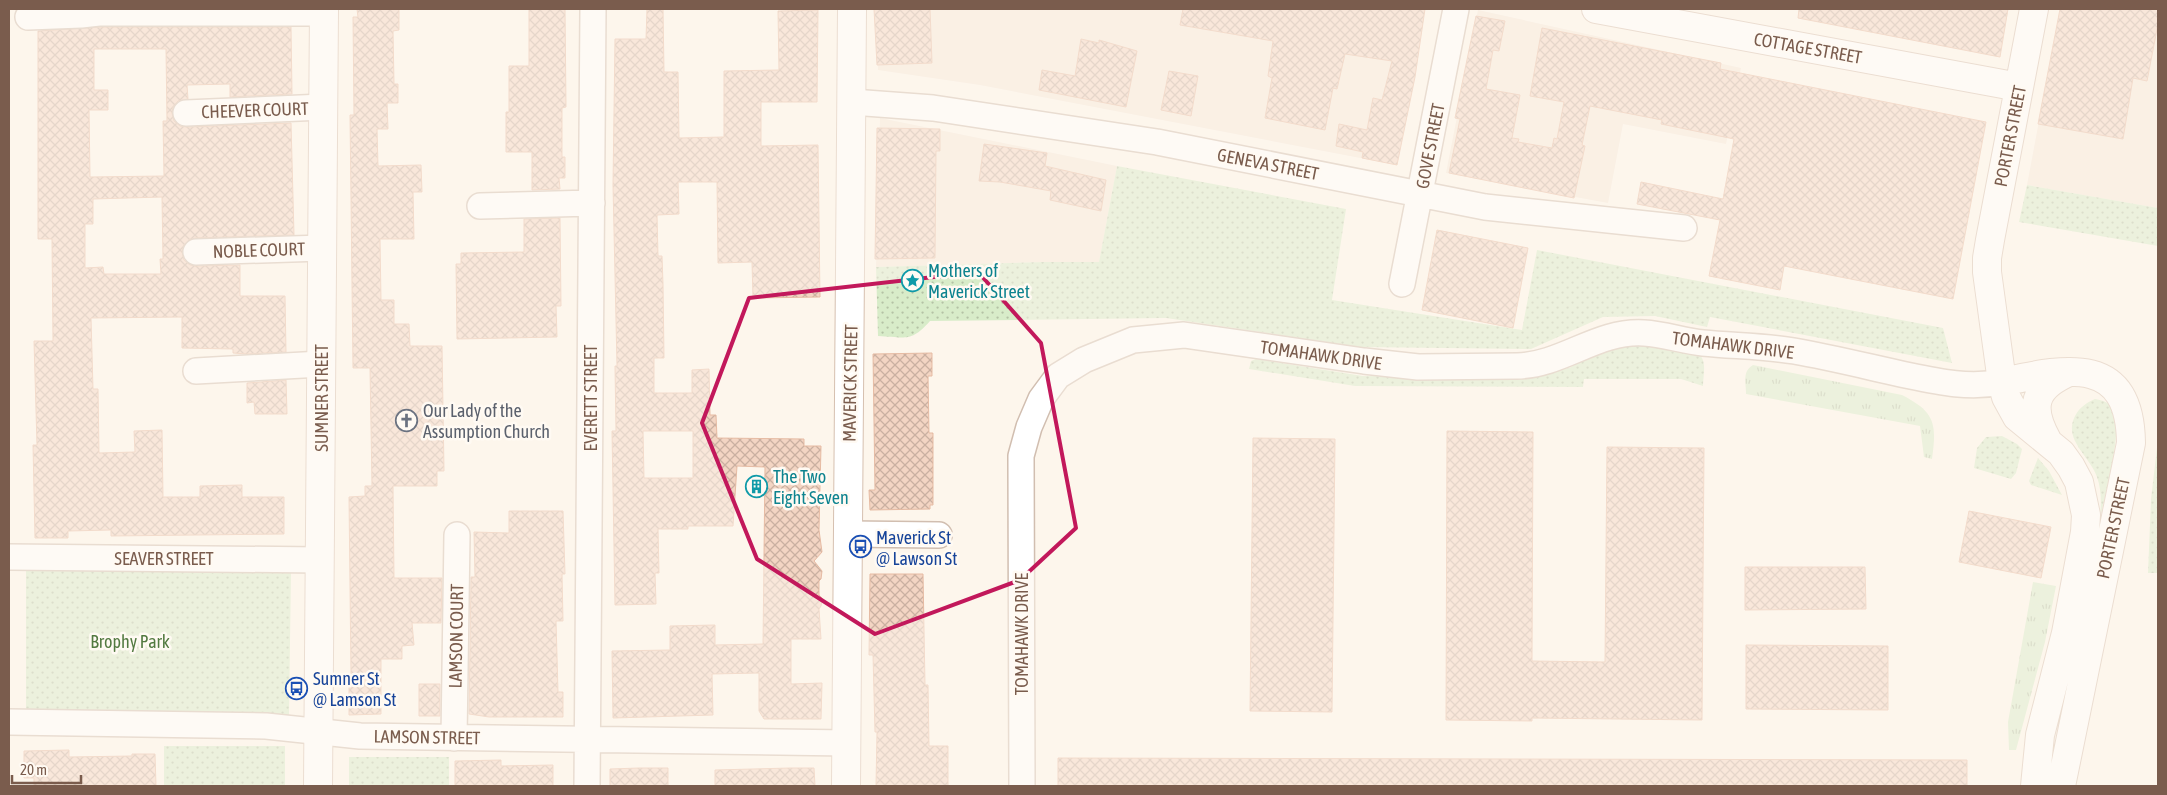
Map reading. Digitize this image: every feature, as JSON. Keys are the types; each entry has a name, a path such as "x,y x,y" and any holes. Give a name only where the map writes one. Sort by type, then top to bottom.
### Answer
{"main road":[{"name":"MAVERICK STREET","path":"846,786 852,9"},
{"name":"COTTAGE STREET","path":"1596,9 2019,87"},
{"name":"PORTER STREET","path":"2034,9 1987,258 2002,382 2006,397 2017,417 2047,440 2061,453 2071,467 2082,490 2086,515 2085,532 2067,625 2040,735 2035,786"},
{"name":"SUMNER STREET","path":"318,786 324,11"},
{"path":"2047,440 2038,424 2036,411 2038,397 2044,387 2054,378 2070,371"},
{"name":"PORTER STREET","path":"2002,382 2046,373 2080,371 2100,377 2117,390 2126,408 2131,443 2061,786"}],"street":[{"name":"EVERETT STREET","path":"587,786 593,9"},
{"name":"GOVE STREET","path":"1402,284 1456,9"},
{"path":"28,16 81,15 99,12 171,14 324,11"},
{"name":"GENEVA STREET","path":"852,102 933,108 1157,142 1396,189 1420,196 1484,207 1684,228"},
{"name":"CHEEVER COURT","path":"186,112 323,107"},
{"path":"480,206 592,202"},
{"name":"NOBLE COURT","path":"196,252 322,248"},
{"name":"TOMAHAWK DRIVE","path":"1022,786 1021,456 1029,427 1041,399 1061,374 1084,360 1133,340 1184,335 1345,359 1418,367 1531,366 1568,355 1610,336 1632,333 1725,345 1794,351 1947,384 1976,386 2002,382"},
{"path":"196,371 321,364"},
{"path":"848,534 939,534"},
{"name":"LAMSON COURT","path":"454,738 457,535"},
{"name":"SEAVER STREET","path":"9,557 320,560"},
{"name":"LAMSON STREET","path":"9,722 266,726 319,730 360,736 847,743"}],"highlighted area":[{"path":"978,272 1041,343 1076,528 1020,580 875,634 757,559 702,423 749,298"}],"shaded area":[{"path":"877,9 1425,9 1397,165 980,85 878,70"},
{"path":"2060,9 2158,9 2158,208 2027,185"},
{"path":"1478,10 1741,68 1726,144 1623,124 1608,203 1446,173"},
{"path":"880,118 1117,166 1099,262 876,267"}],"green space":[{"path":"1117,166 1346,209 1332,300 1522,330 1537,250 1943,328 1952,363 1710,317 1707,327 1655,316 1603,317 1531,349 1360,347 1166,318 930,321 918,333 912,336 878,336 876,267 1099,262"},
{"path":"2027,185 2158,208 2158,246 2019,222"},
{"path":"1633,345 1697,353 1704,363 1703,386 1681,379 1584,379 1583,387 1355,386 1249,369 1251,361 1256,359 1363,376 1534,378 1569,368 1599,353"},
{"path":"1753,365 1902,395 1921,407 1931,420 1934,436 1932,459 1924,457 1920,426 1746,394 1746,374"},
{"path":"2095,399 2111,405 2116,419 2115,447 2100,519 2099,482 2093,469 2078,447 2072,433 2072,425 2077,413"},
{"path":"2002,436 2022,449 2016,473 2011,479 1974,468 1977,448 1986,437"},
{"path":"2158,439 2158,573 2148,573 2151,499"},
{"path":"2038,458 2049,471 2062,495 2031,485 2029,481"},
{"name":"Brophy Park","path":"26,570 291,572 289,715 26,709"},
{"path":"2033,582 2056,586 2045,642 2016,750 2009,750 2008,722"},
{"path":"164,746 285,746 285,786 164,786"},
{"path":"349,757 449,757 449,786 349,786"}],"building":[{"path":"357,9 399,9 399,30 393,31 394,84 398,84 398,103 387,103 388,129 377,129 378,166 421,165 422,192 413,192 414,239 380,239 381,300 394,300 394,324 409,324 410,346 442,346 444,471 437,471 437,486 393,486 394,578 442,578 441,623 412,623 414,645 402,646 402,659 381,659 381,714 349,715 349,676 351,676 349,497 365,496 365,486 372,486 370,368 353,368 350,115 354,115 353,17 358,17"},
{"path":"529,9 565,9 566,107 562,108 562,157 565,157 565,178 559,178 560,189 532,190 532,152 506,152 506,112 509,112 509,66 529,66"},
{"path":"647,9 663,9 664,72 678,72 679,138 724,137 724,71 779,70 778,11 818,10 817,102 761,102 761,146 818,145 820,297 753,298 752,262 718,263 717,182 678,182 679,214 657,215 658,256 662,256 664,358 654,358 654,393 692,393 692,370 709,369 710,415 716,415 717,438 804,439 804,446 821,446 819,530 822,552 814,561 822,571 819,581 819,595 822,598 819,609 821,639 791,639 791,684 822,683 821,719 764,719 759,711 759,673 712,674 713,715 613,718 612,651 670,650 670,626 715,625 715,645 763,644 765,467 737,466 733,526 688,526 688,529 658,529 659,573 655,573 656,604 615,605 612,431 616,431 615,366 617,366 613,185 615,39 646,39","holes":["643,431 693,431 693,478 644,478"]},
{"path":"874,9 930,9 932,63 877,65"},
{"path":"1183,9 1425,9 1415,77 1397,165 1362,158 1363,152 1336,146 1339,124 1367,130 1373,98 1382,100 1392,61 1345,54 1337,89 1333,88 1325,130 1265,118 1272,78 1268,76 1273,41 1180,25"},
{"path":"1799,9 2008,9 2000,57 1798,18"},
{"path":"2060,9 2158,9 2158,24 2147,81 2133,78 2123,139 2038,124"},
{"path":"1476,16 1505,21 1499,51 1493,50 1486,89 1520,95 1512,138 1519,139 1518,142 1552,148 1554,138 1557,139 1564,102 1530,96 1542,28 1721,63 1720,69 1986,122 1953,299 1784,266 1780,290 1709,276 1720,220 1637,204 1641,182 1723,199 1734,139 1661,124 1662,120 1590,106 1582,145 1585,146 1574,198 1449,173 1460,119 1455,118"},
{"path":"100,27 291,27 292,94 230,97 230,84 187,85 188,99 178,101 173,107 172,113 174,121 180,126 187,127 291,123 294,235 195,238 189,240 184,245 182,252 184,260 190,265 240,265 240,296 285,296 286,352 247,354 233,353 233,349 182,348 182,317 91,318 93,389 98,389 99,453 135,452 134,431 162,430 163,497 200,497 200,486 242,485 242,497 284,497 284,534 111,536 111,530 68,531 68,538 35,538 33,445 37,445 34,341 53,341 52,239 38,239 38,31","holes":["94,49 166,49 167,121 163,121 164,176 90,177 89,110 108,110 108,90 94,90","162,197 163,259 160,259 161,274 104,274 103,267 85,268 85,224 93,224 93,199"]},
{"path":"1081,39 1099,43 1099,40 1137,51 1126,107 1039,90 1042,70 1075,76"},
{"path":"1169,71 1198,76 1191,116 1161,110"},
{"path":"877,128 940,129 940,151 936,151 935,258 875,259"},
{"path":"984,144 1047,153 1045,166 1106,180 1101,211 1050,200 1051,191 1000,182 979,181"},
{"path":"560,218 561,306 556,306 557,337 457,339 456,264 461,264 461,253 524,252 524,219"},
{"path":"1437,230 1528,248 1513,328 1422,310"},
{"path":"932,353 932,376 928,376 929,433 933,433 933,505 930,505 930,509 870,510 869,490 875,490 873,354"},
{"path":"286,380 287,414 255,414 254,402 247,403 247,383"},
{"path":"1447,431 1533,432 1532,661 1605,662 1607,447 1704,448 1702,720 1532,718 1532,721 1446,720"},
{"path":"1253,438 1335,439 1332,712 1250,711"},
{"path":"509,511 563,511 565,574 562,574 563,621 556,621 558,692 563,692 563,717 489,717 469,714 471,577 475,577 474,532 509,533"},
{"path":"1969,511 2051,527 2041,578 1959,562"},
{"path":"1745,567 1865,567 1866,609 1745,610"},
{"path":"870,574 923,574 925,685 928,685 929,746 948,746 948,786 876,786 877,732 875,732 873,655 869,655"},
{"path":"1746,645 1888,646 1888,710 1746,709"},
{"path":"419,684 440,684 440,716 419,716"},
{"path":"69,750 69,757 155,754 156,786 34,786 34,778 24,778 24,751"},
{"path":"1058,758 1967,760 1967,786 1058,786"},
{"path":"501,760 501,766 553,765 553,786 455,786 455,761"},
{"path":"668,768 668,786 610,786 610,769"},
{"path":"814,768 815,786 715,786 715,770"}],"place":[{"name":"Mothers of Maverick Street","path":"912,280"},
{"name":"Our Lady of the Assumption Church","path":"407,420"},
{"name":"The Two Eight Seven","path":"757,486"},
{"name":"Maverick St @ Lawson St","path":"860,547"},
{"name":"Sumner St @ Lamson St","path":"297,688"}]}
